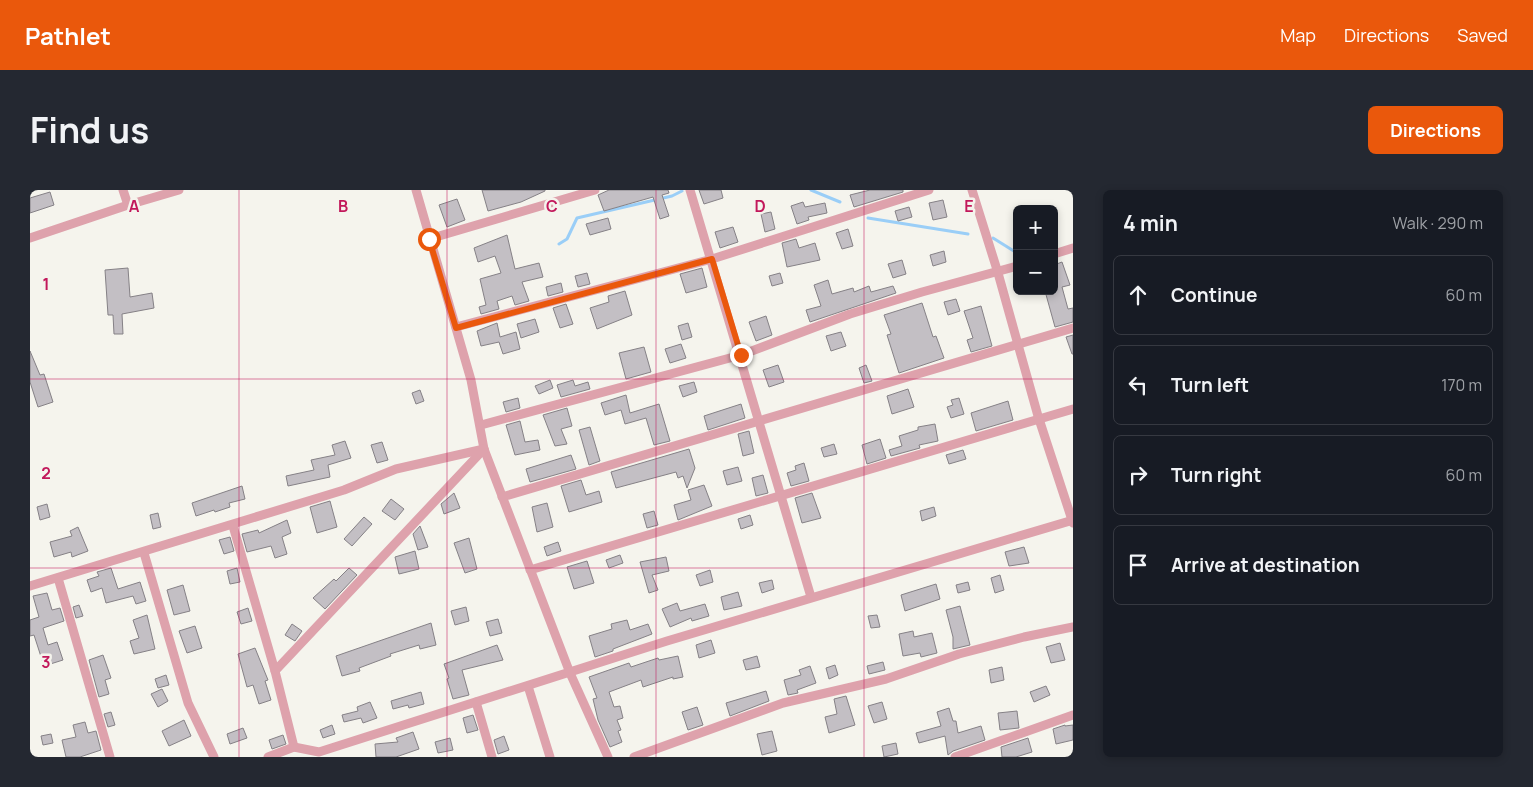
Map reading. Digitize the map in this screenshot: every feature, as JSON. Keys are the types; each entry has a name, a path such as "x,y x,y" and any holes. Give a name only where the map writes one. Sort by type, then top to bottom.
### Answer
{"street":[{"path":"123,190 128,205"},
{"path":"30,238 179,190"},
{"path":"416,190 456,328 481,425 484,449 570,673 608,757"},
{"path":"429,239 595,190"},
{"path":"690,190 741,355 811,597"},
{"path":"456,328 712,259 929,190"},
{"path":"233,526 294,746 305,753 319,752 570,673 667,640 1073,521 1039,419 998,273 972,190"},
{"path":"1058,253 1073,248"},
{"path":"481,425 741,355 850,314 1013,267"},
{"path":"502,497 1073,328"},
{"path":"530,570 1073,410"},
{"path":"30,586 233,526 344,490 396,470 484,449"},
{"path":"274,671 484,449"},
{"path":"144,553 188,703 214,757"},
{"path":"58,578 110,757"},
{"path":"634,757 783,704 886,679 959,654 1024,637 1073,627"},
{"path":"528,686 550,757"},
{"path":"476,702 492,757"},
{"path":"955,757 1073,715"},
{"path":"268,757 294,746"}],"building":[{"path":"482,190 545,191 521,202 488,211"},
{"path":"609,190 668,190 669,193 662,195 669,216 660,219 653,197 604,211 598,195"},
{"path":"699,190 721,190 723,198 704,204"},
{"path":"870,190 903,190 903,192 854,207 850,195"},
{"path":"50,192 54,205 30,213 30,198"},
{"path":"457,199 465,220 447,227 439,205"},
{"path":"943,200 947,217 933,220 929,203"},
{"path":"803,202 805,207 825,203 827,213 808,217 809,220 797,224 791,206"},
{"path":"909,207 912,217 898,221 895,211"},
{"path":"771,212 775,229 765,232 761,214"},
{"path":"608,218 611,229 590,235 586,224"},
{"path":"733,227 738,242 720,248 715,232"},
{"path":"848,229 853,246 842,249 836,233"},
{"path":"507,235 515,269 539,263 543,277 522,282 529,301 515,305 512,296 497,301 499,309 481,314 479,307 486,305 480,279 501,273 495,256 478,262 474,248"},
{"path":"796,239 799,248 815,243 820,260 787,267 782,243"},
{"path":"944,251 946,262 933,266 930,255"},
{"path":"902,260 906,274 893,278 888,264"},
{"path":"1062,262 1070,285 1062,287 1068,309 1073,308 1073,322 1055,327 1046,295 1058,295 1058,264"},
{"path":"128,268 130,297 152,293 154,308 122,314 123,334 114,334 113,315 108,315 105,270"},
{"path":"702,268 707,287 686,293 680,274"},
{"path":"587,273 590,284 578,287 575,276"},
{"path":"780,273 783,283 772,286 769,276"},
{"path":"828,280 832,294 853,288 854,292 869,286 871,292 893,286 896,293 810,322 806,310 821,306 814,285"},
{"path":"561,283 563,292 548,296 546,287"},
{"path":"625,291 632,315 597,329 590,308 609,302 608,296"},
{"path":"956,299 960,311 948,315 944,302"},
{"path":"922,303 933,337 936,336 944,358 899,373 887,335 891,334 884,315"},
{"path":"566,304 573,324 560,328 553,308"},
{"path":"981,306 992,346 971,352 967,340 973,338 964,311"},
{"path":"766,316 772,335 756,341 749,322"},
{"path":"535,319 539,332 521,338 517,324"},
{"path":"497,323 500,337 516,332 520,349 503,354 499,342 481,346 477,331"},
{"path":"688,323 692,337 682,340 678,326"},
{"path":"841,332 846,346 831,351 826,336"},
{"path":"1073,335 1073,354 1072,354 1066,337"},
{"path":"681,344 686,358 670,363 665,349"},
{"path":"644,347 651,372 626,379 619,353"},
{"path":"30,351 40,375 44,374 53,402 38,407 30,382"},
{"path":"778,365 784,382 769,387 763,370"},
{"path":"866,365 872,381 864,383 859,368"},
{"path":"550,380 553,388 539,394 535,386"},
{"path":"573,380 575,386 588,382 590,389 561,397 557,385"},
{"path":"694,382 697,392 683,397 679,386"},
{"path":"908,389 914,407 892,414 887,396"},
{"path":"420,390 424,401 416,404 412,393"},
{"path":"626,395 630,413 659,404 670,441 654,445 646,418 625,424 621,410 605,415 601,403"},
{"path":"518,398 520,408 506,412 503,402"},
{"path":"959,398 964,414 951,418 947,407 953,405 951,400"},
{"path":"1008,401 1013,420 976,431 971,413"},
{"path":"741,404 745,418 708,430 704,416"},
{"path":"567,408 572,426 561,429 567,444 555,446 543,415"},
{"path":"520,421 525,442 538,440 540,450 515,455 506,425"},
{"path":"935,424 938,441 919,445 920,448 891,456 889,450 902,446 899,436 918,430 918,427"},
{"path":"590,427 600,461 589,465 579,430"},
{"path":"749,431 754,453 743,456 738,434"},
{"path":"880,439 886,458 867,464 862,445"},
{"path":"345,441 351,458 328,465 330,477 288,486 286,476 314,470 311,460 335,455 332,445"},
{"path":"382,442 388,460 377,463 371,445"},
{"path":"834,444 837,454 824,457 821,448"},
{"path":"689,449 695,468 687,488 683,476 678,478 676,472 616,488 611,472"},
{"path":"963,450 966,459 949,464 946,455"},
{"path":"571,455 576,469 530,482 526,469"},
{"path":"804,463 809,481 791,486 787,473 796,470 795,466"},
{"path":"738,467 742,481 727,485 723,471"},
{"path":"763,475 768,493 756,496 752,478"},
{"path":"581,480 586,495 599,491 602,502 569,512 561,486"},
{"path":"704,485 712,506 678,520 674,505 691,500 688,490"},
{"path":"242,486 245,499 229,503 230,507 196,516 192,503"},
{"path":"454,493 460,508 444,514 441,504"},
{"path":"812,493 821,518 802,523 795,498"},
{"path":"391,499 404,509 395,520 382,511"},
{"path":"330,501 337,527 317,533 310,507"},
{"path":"547,503 553,527 537,532 532,507"},
{"path":"47,504 50,517 40,520 37,507"},
{"path":"934,507 936,516 922,521 920,511"},
{"path":"654,511 658,525 647,528 643,514"},
{"path":"158,513 161,527 153,529 150,515"},
{"path":"750,515 753,525 741,529 738,519"},
{"path":"364,517 372,524 352,546 344,539"},
{"path":"287,520 291,533 282,537 287,554 275,558 271,546 247,552 242,534 258,530 259,533"},
{"path":"420,526 428,547 418,550 413,534"},
{"path":"78,527 88,551 72,557 71,552 54,557 50,542 72,536 70,531"},
{"path":"230,537 234,551 224,554 219,540"},
{"path":"469,538 477,569 465,573 454,543"},
{"path":"558,542 561,551 547,556 544,547"},
{"path":"1024,547 1029,563 1009,566 1005,552"},
{"path":"415,551 419,569 399,574 395,557"},
{"path":"620,555 623,563 609,568 606,560"},
{"path":"666,557 669,571 652,575 658,590 649,593 640,562"},
{"path":"587,561 594,583 574,589 567,567"},
{"path":"111,568 118,589 140,582 146,601 136,604 133,596 106,603 102,588 91,592 87,580 99,576 97,572"},
{"path":"237,568 240,582 230,584 227,571"},
{"path":"349,568 357,575 325,609 313,598 334,579 336,581"},
{"path":"710,570 713,582 700,586 696,575"},
{"path":"1000,575 1004,590 995,593 991,578"},
{"path":"772,580 774,589 762,593 759,583"},
{"path":"968,582 970,590 958,593 956,585"},
{"path":"936,584 940,599 905,611 901,595"},
{"path":"183,585 190,611 174,615 167,590"},
{"path":"738,592 742,606 724,610 721,597"},
{"path":"47,593 52,610 60,608 64,621 43,628 48,645 57,642 63,660 44,666 34,635 30,636 30,620 39,617 33,596"},
{"path":"677,603 680,611 705,604 709,616 692,621 691,618 670,627 662,609"},
{"path":"79,605 83,616 76,618 73,607"},
{"path":"960,606 970,645 953,649 953,637 946,610"},
{"path":"466,607 469,621 455,625 451,611"},
{"path":"248,608 252,621 241,624 237,612"},
{"path":"147,615 155,649 134,654 130,641 139,638 133,620"},
{"path":"877,615 880,627 871,628 868,616"},
{"path":"498,619 502,633 490,636 486,622"},
{"path":"627,620 630,630 648,624 652,634 595,657 589,636 612,629 611,624"},
{"path":"431,623 436,645 420,649 419,645 390,654 391,656 359,668 360,671 342,676 336,656"},
{"path":"292,624 302,631 295,641 285,635"},
{"path":"195,626 202,648 187,653 179,631"},
{"path":"913,631 914,637 932,633 937,653 921,657 920,653 903,656 899,634"},
{"path":"711,640 715,653 699,658 696,645"},
{"path":"1060,643 1065,660 1051,663 1046,647"},
{"path":"497,645 503,660 462,670 469,695 453,699 444,664"},
{"path":"255,648 268,680 265,681 271,700 259,704 253,685 247,687 238,654"},
{"path":"103,655 111,678 105,680 109,694 99,697 89,660"},
{"path":"678,656 683,677 673,679 673,677 643,687 641,680 609,692 614,707 620,706 623,718 617,720 621,730 618,731 622,742 610,747 598,720 593,699 597,698 589,677 629,663 631,667 658,658 659,660"},
{"path":"757,656 760,667 746,670 743,660"},
{"path":"883,662 885,670 869,674 867,666"},
{"path":"835,665 838,675 829,679 826,668"},
{"path":"810,666 816,683 797,690 798,693 788,695 784,680 801,675 799,670"},
{"path":"1002,667 1004,680 991,683 989,670"},
{"path":"166,675 169,685 158,688 155,679"},
{"path":"1046,686 1050,695 1034,702 1030,692"},
{"path":"162,689 168,701 158,707 151,694"},
{"path":"766,691 769,701 730,716 726,703"},
{"path":"421,692 424,704 409,708 408,705 393,709 391,701"},
{"path":"846,696 855,725 829,733 825,717 837,714 834,699"},
{"path":"370,702 377,718 363,723 361,718 344,722 342,715 358,711 357,707"},
{"path":"882,702 887,719 874,723 868,706"},
{"path":"697,707 703,725 688,730 682,712"},
{"path":"949,708 953,721 956,721 958,733 981,726 985,740 953,751 948,755 945,736 919,743 916,733 941,726 937,712"},
{"path":"1017,711 1019,728 1000,730 998,713"},
{"path":"111,712 115,725 108,727 104,714"},
{"path":"473,715 478,730 467,733 463,718"},
{"path":"184,720 191,736 169,746 162,731"},
{"path":"85,722 88,733 96,731 101,750 80,757 66,757 62,740 76,737 73,725"},
{"path":"332,725 335,734 323,738 320,730"},
{"path":"1065,725 1073,725 1073,740 1056,744 1053,729"},
{"path":"243,728 247,738 230,744 227,734"},
{"path":"772,731 777,751 762,755 757,734"},
{"path":"413,732 419,749 396,757 376,757 375,744 398,742 396,738"},
{"path":"51,734 53,743 43,745 41,736"},
{"path":"283,735 286,744 272,749 269,740"},
{"path":"504,736 509,750 498,754 494,740"},
{"path":"450,738 453,750 438,753 435,742"},
{"path":"1028,738 1032,752 1016,757 1002,757 1001,747"},
{"path":"896,743 898,754 884,757 882,746"}],"waterway":[{"path":"811,190 840,202"},
{"path":"559,244 567,239 577,218 672,196 682,191"},
{"path":"868,218 968,234"},
{"path":"993,238 1013,250"}],"route":[{"path":"429,239 456,328 712,259 741,355"}]}
